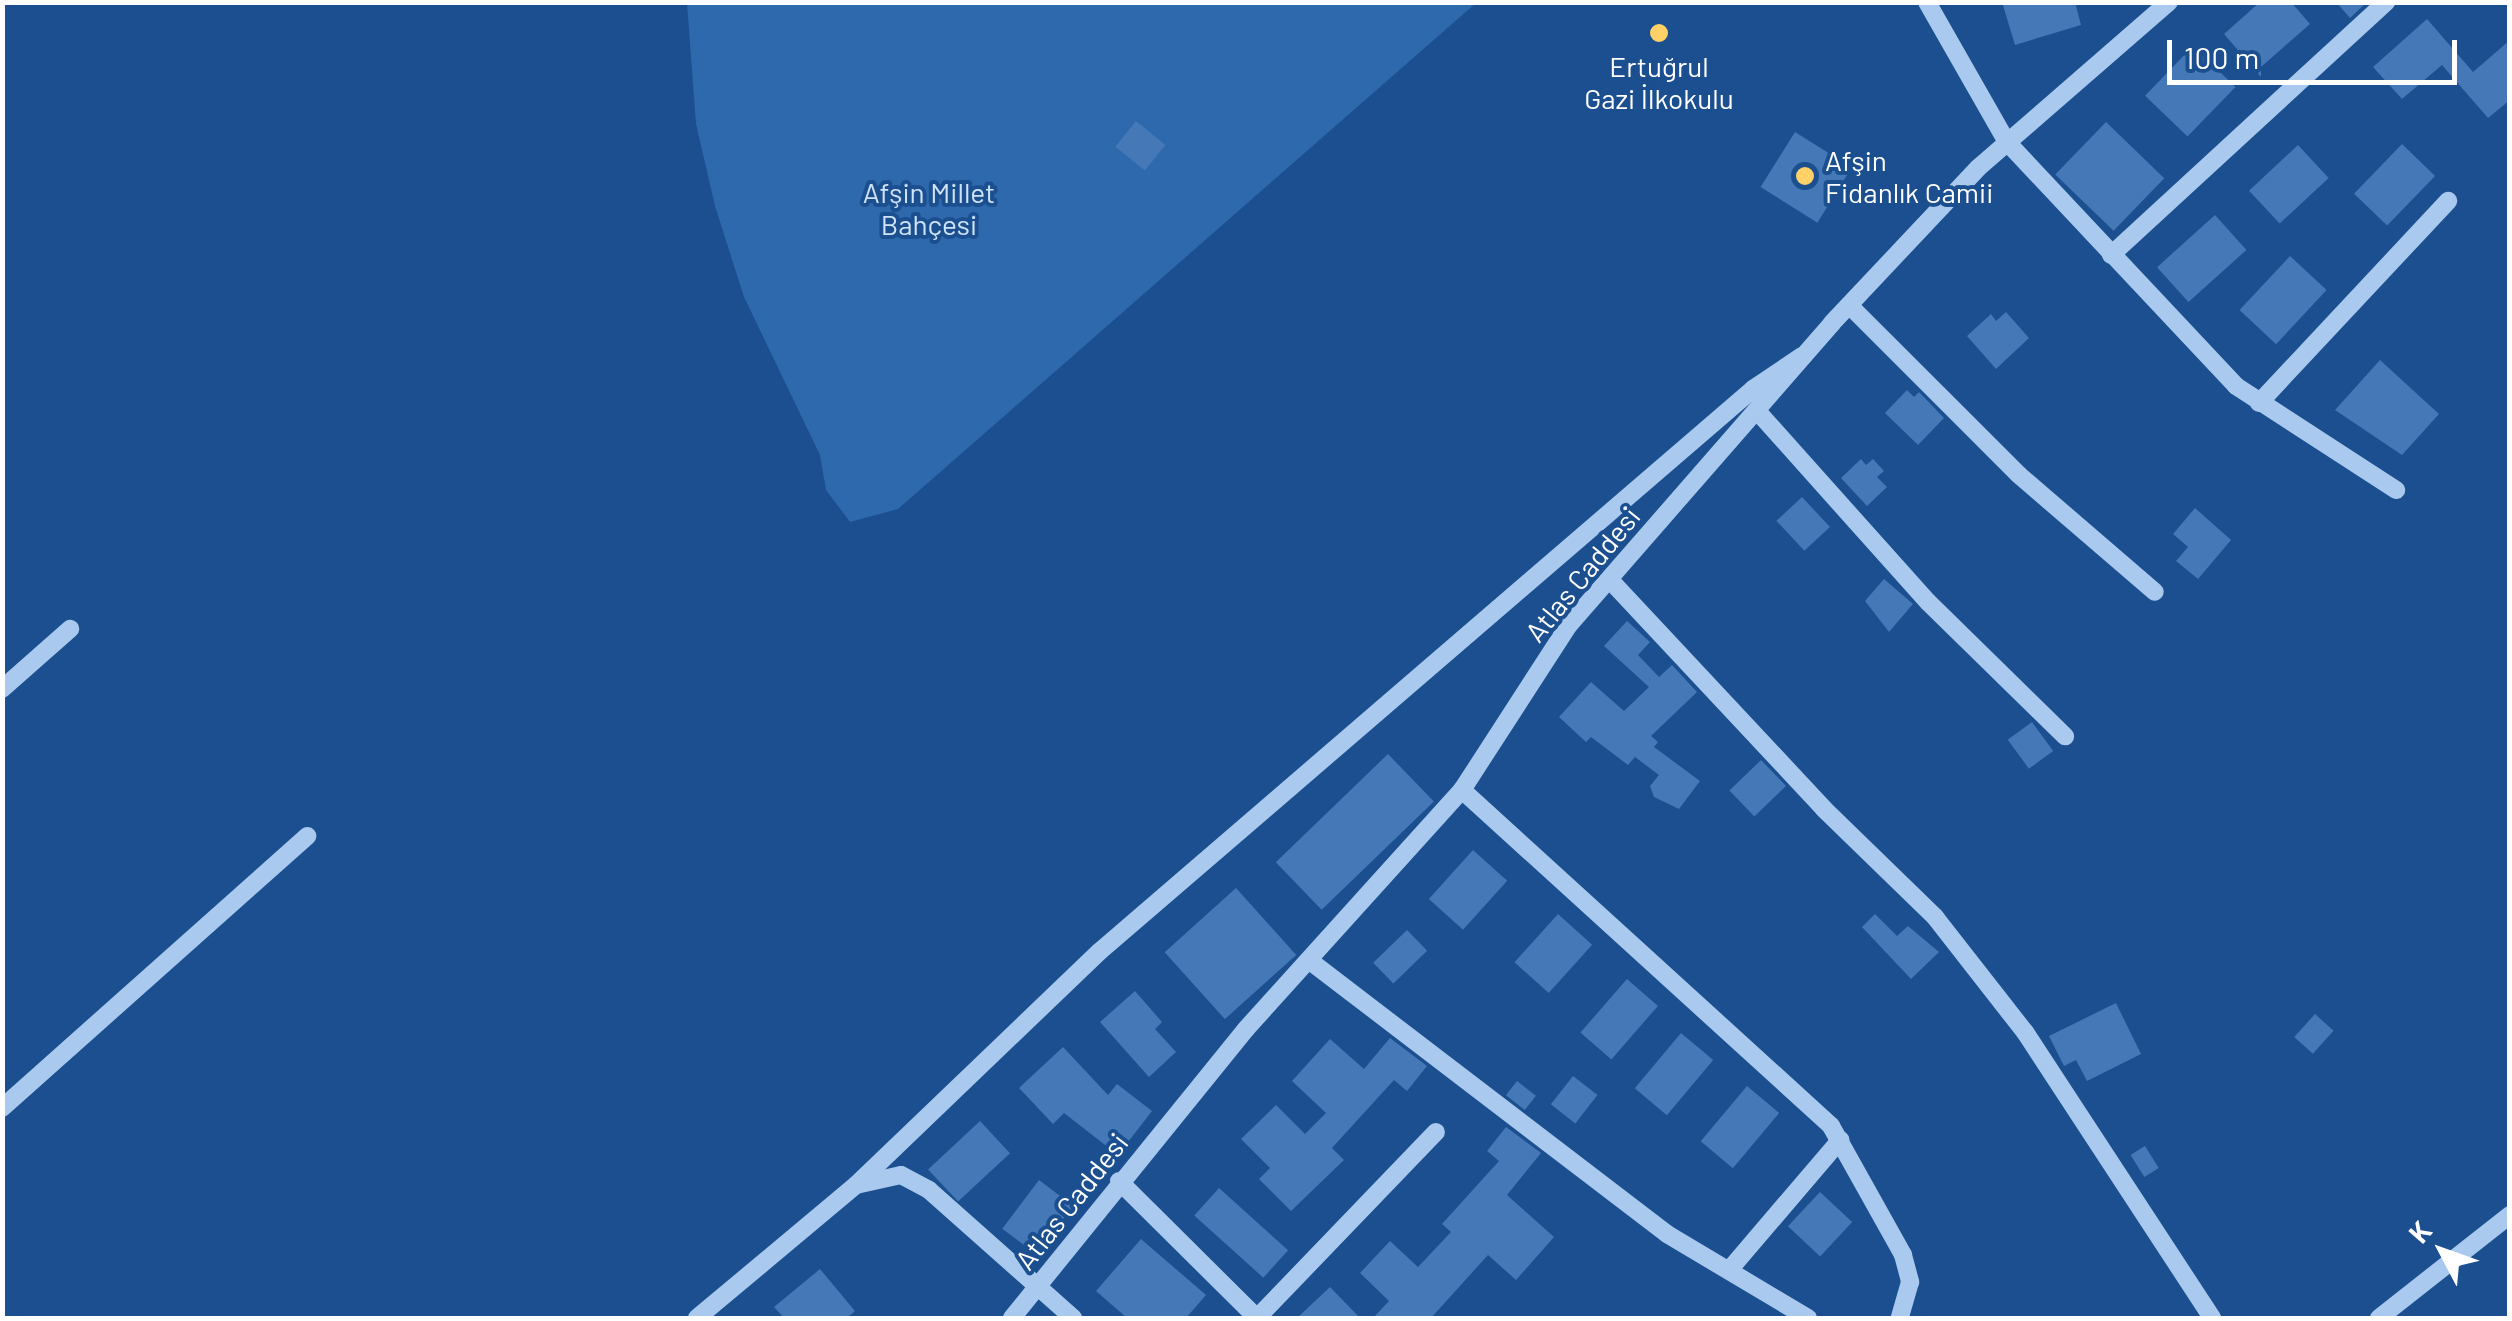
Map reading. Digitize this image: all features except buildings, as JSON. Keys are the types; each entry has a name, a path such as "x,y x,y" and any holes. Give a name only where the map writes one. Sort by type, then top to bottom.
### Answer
{"street":[{"path":"1927,2 2007,142 2236,386 2396,490"},
{"name":"Atlas Caddesi","path":"1012,1318 1039,1289 1119,1181 1462,790 1568,626 1849,304 2007,142 2169,2"},
{"path":"2111,255 2386,2"},
{"path":"2260,402 2448,201"},
{"path":"1849,304 2019,474 2155,592"},
{"path":"697,1318 856,1185 1099,952 1764,380 1806,355"},
{"path":"1758,412 1928,602 2065,736"},
{"path":"1610,580 1824,809 1935,916 2026,1032 2212,1318"},
{"path":"2,690 70,629"},
{"path":"1462,790 1788,1084 1840,1140 1902,1255 1910,1282 1900,1318"},
{"path":"2,1108 307,836"},
{"path":"1310,961 1667,1234 1808,1318"},
{"path":"1119,1181 1257,1318 1436,1132"},
{"path":"1730,1269 1840,1140"},
{"path":"856,1185 901,1175 929,1190 1073,1318"},
{"path":"2379,1318 2510,1215"}],"green space":[{"name":"Afşin Millet Bahçesi","path":"687,3 1476,3 898,509 850,522 826,490 820,455 744,297 715,206 696,124"}],"place":[{"name":"Ertuğrul Gazi İlkokulu","path":"1659,33"},
{"name":"Afşin Fidanlık Camii","path":"1805,176"}]}
